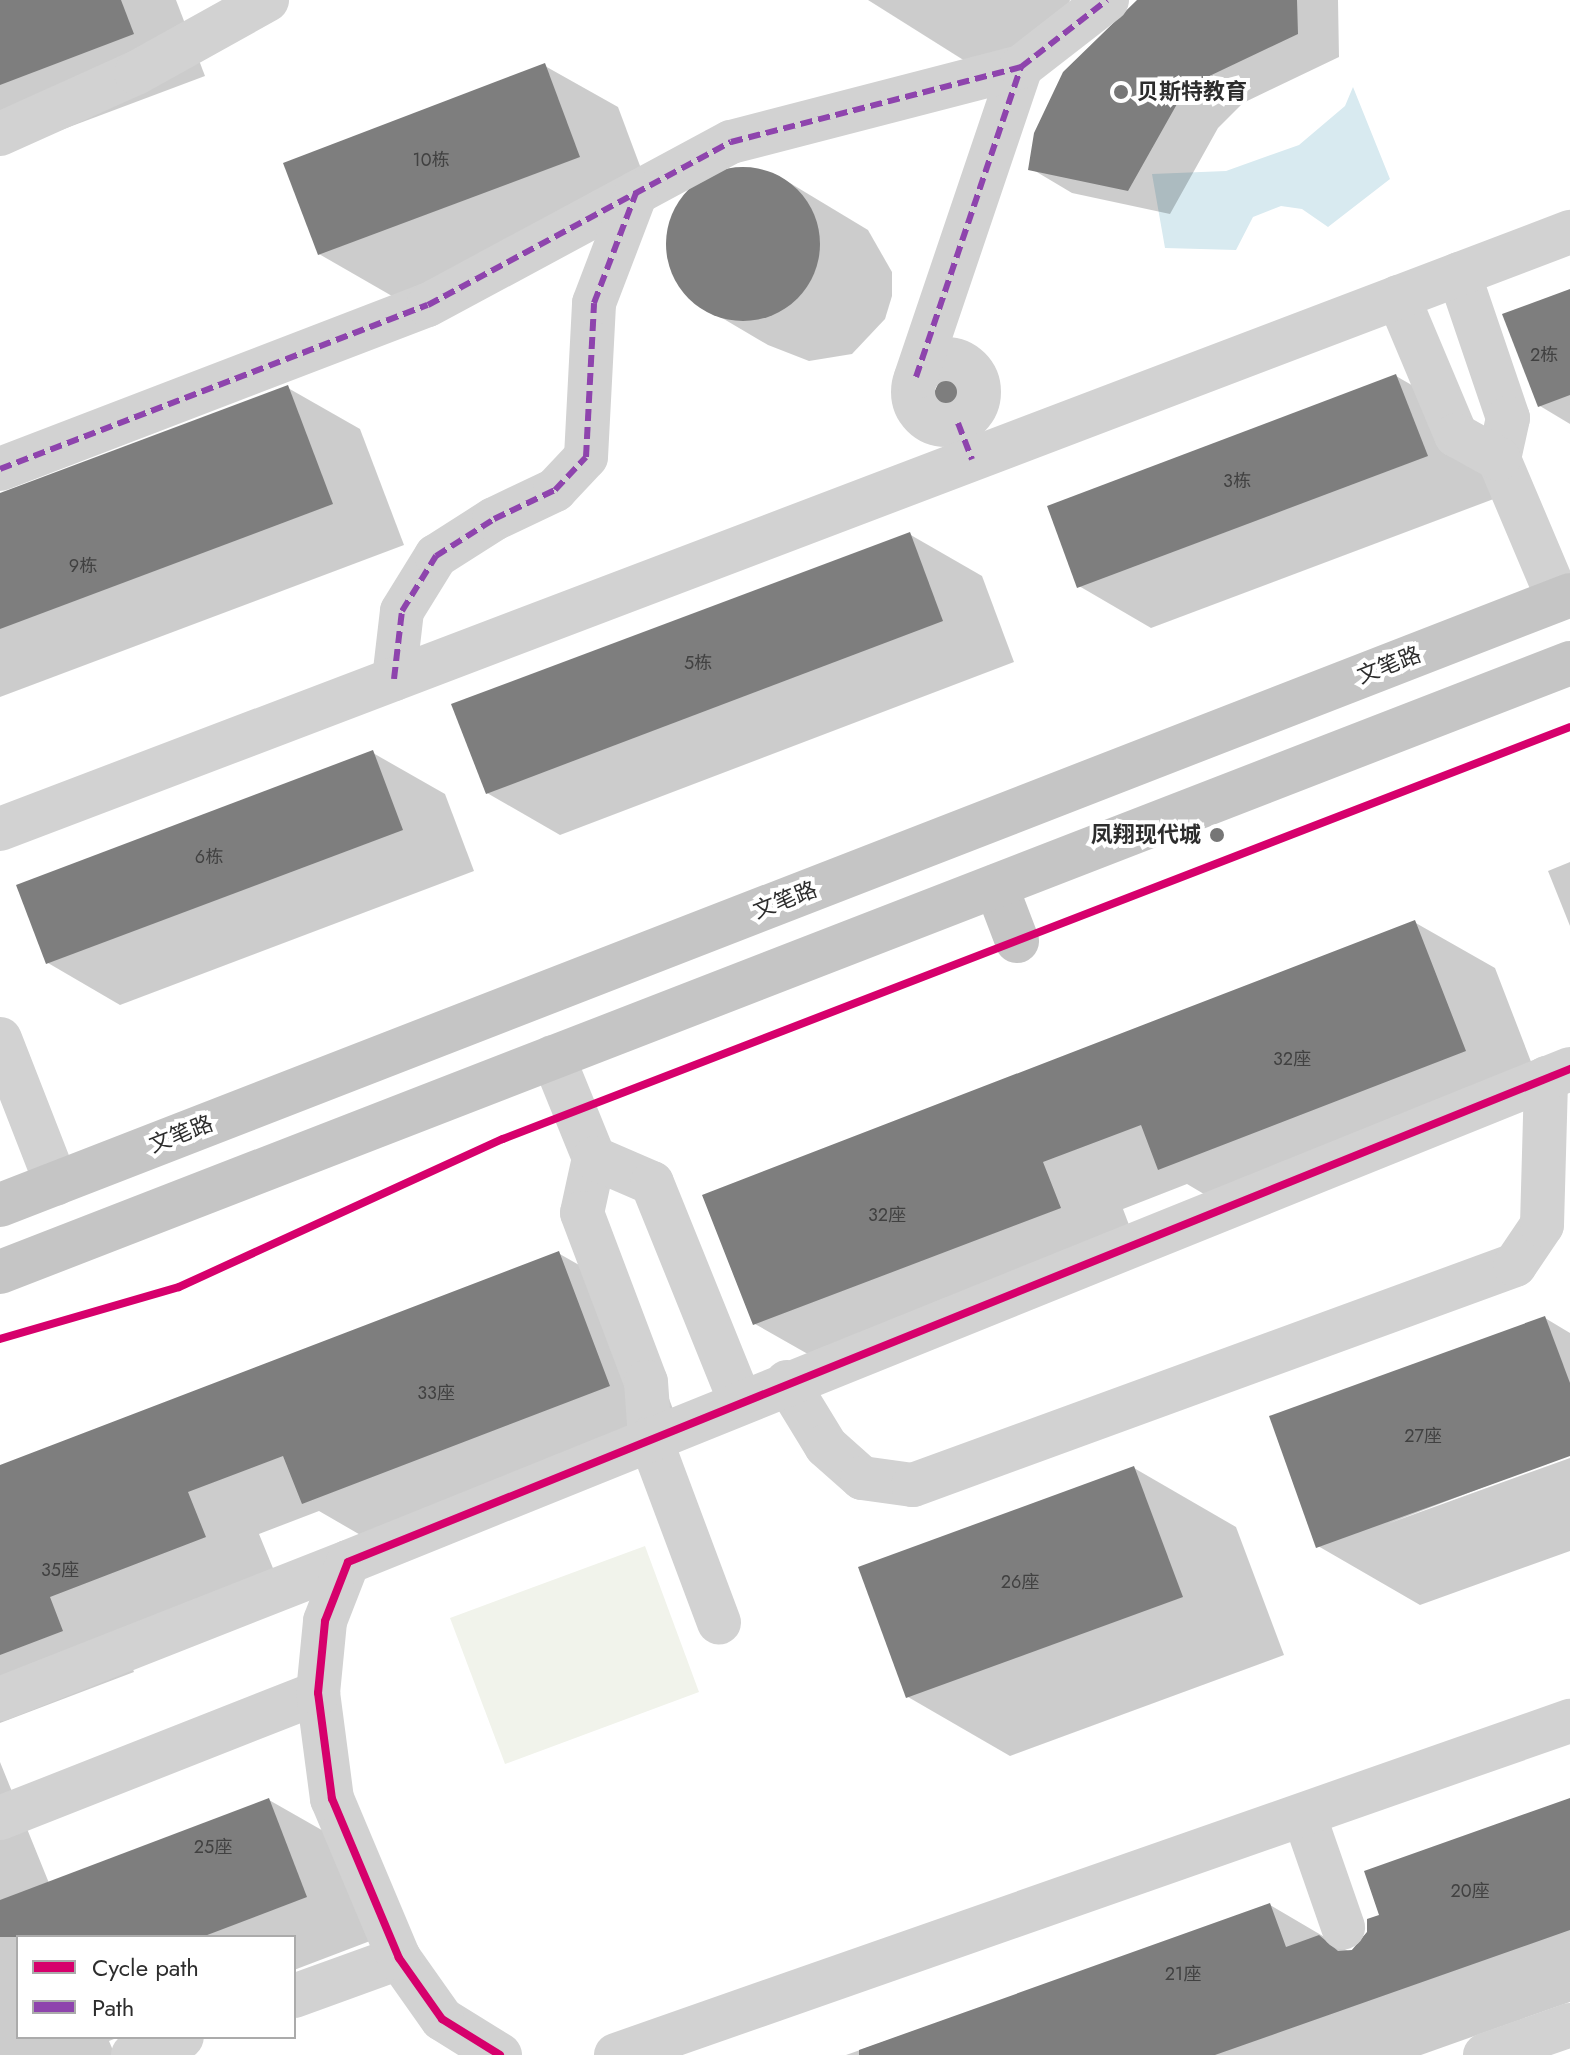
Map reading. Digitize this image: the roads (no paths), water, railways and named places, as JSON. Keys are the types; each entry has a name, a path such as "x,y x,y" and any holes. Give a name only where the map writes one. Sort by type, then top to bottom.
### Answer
{"main road":[{"name":"文笔路","path":"0,1205 1564,597"},
{"path":"0,1272 1570,663"},
{"path":"996,886 1017,941"}],"street":[{"path":"0,134 136,73 267,0"},
{"path":"0,469 428,305 731,142 1021,67 1107,0"},
{"path":"965,441 979,398 969,367 953,359 937,360 916,377 1021,67"},
{"path":"394,679 402,611 436,556 494,519 555,490 586,457 594,303 636,193"},
{"path":"0,829 394,679 965,441 1398,297 1570,232"},
{"path":"1459,274 1508,418 1499,459"},
{"path":"1398,297 1456,435 1499,459 1564,597"},
{"path":"0,1039 56,1183"},
{"path":"553,1057 594,1158 582,1213 646,1382 650,1438 719,1623"},
{"path":"0,1699 348,1562 787,1382 1558,1074 1542,1225 1515,1265 913,1485 862,1478 826,1446 787,1382"},
{"path":"594,1158 652,1183 740,1401"},
{"path":"348,1562 325,1621 318,1693 332,1799 399,1958 442,2019 500,2055"},
{"path":"0,1818 318,1693"},
{"path":"616,2055 1570,1721"},
{"path":"1304,1815 1343,1927"},
{"path":"296,1995 399,1958"},
{"path":"1485,2055 1570,2025"}],"place":[{"name":"贝斯特教育","path":"1121,92"},
{"name":"凤翔现代城","path":"1217,835"}]}
